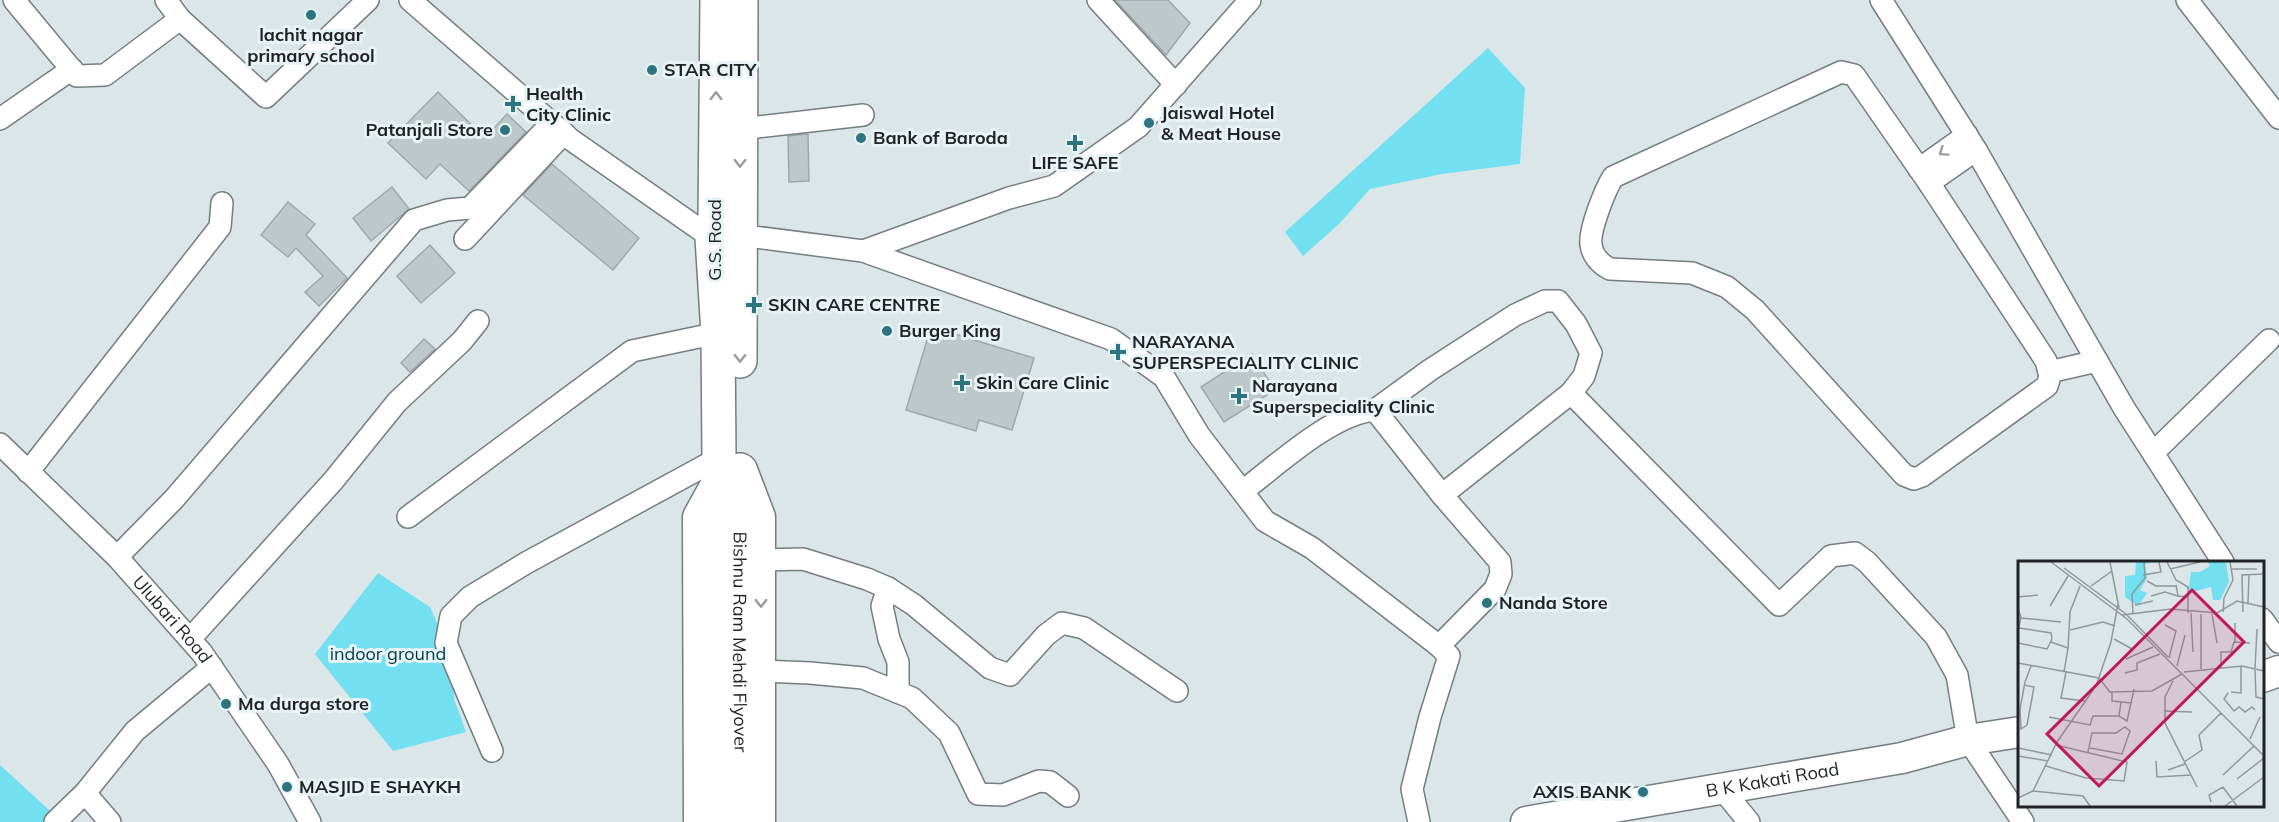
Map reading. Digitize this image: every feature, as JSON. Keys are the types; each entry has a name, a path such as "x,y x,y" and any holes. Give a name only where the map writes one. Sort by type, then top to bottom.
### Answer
{"main road":[{"name":"G.S. Road","path":"717,0 715,222 726,236 726,467"},
{"name":"G.S. Road","path":"726,467 718,333 726,236 740,129 741,0"},
{"name":"Bishnu Ram Mehdi Flyover","path":"726,467 739,666 742,822"},
{"name":"Bishnu Ram Mehdi Flyover","path":"717,822 728,523"}],"street":[{"path":"14,0 77,76 105,75 180,19"},
{"path":"166,0 180,19 266,97 368,0"},
{"path":"410,0 558,128 726,236 863,251 1111,339 1164,377 1200,435 1265,520 1312,548 1449,656 1430,717 1412,789 1419,822"},
{"path":"1098,0 1176,85"},
{"path":"863,251 1010,198 1054,186 1138,127 1250,0"},
{"path":"1881,0 1972,142 2093,355 2152,453 2222,561"},
{"path":"2187,0 2279,118"},
{"path":"0,119 72,69"},
{"path":"1841,72 1854,75 1924,176 2048,366 2050,376 2047,386 1922,476 1914,479 1904,475 1755,310 1727,287 1692,273 1610,269 1602,265 1596,257 1591,243 1604,193 1613,177 1841,72"},
{"path":"740,129 863,115"},
{"path":"465,239 558,128"},
{"path":"117,557 174,499 414,220 447,210 470,208 558,128"},
{"path":"1924,176 1972,142"},
{"path":"28,472 220,227 222,203"},
{"path":"1244,491 1335,422 1361,411 1374,410 1430,370 1515,315 1545,301 1558,301 1576,324 1591,353 1584,376 1571,393 1442,495"},
{"path":"190,639 333,481 397,402 462,341 478,321"},
{"path":"408,517 632,351 718,333"},
{"path":"2152,453 2270,340"},
{"path":"2048,366 2093,355"},
{"path":"1571,393 1779,605 1831,556 1855,553 1867,562 1936,638 1957,675 1968,740 2023,822"},
{"path":"1374,410 1442,495 1500,562 1501,574 1495,589 1439,646"},
{"name":"Ulubari Road","path":"0,444 117,557 190,639 278,764 310,822"},
{"path":"726,467 760,517 760,822"},
{"path":"492,751 446,643 451,616 470,597 526,562 726,467"},
{"path":"699,822 698,517 726,467"},
{"path":"761,560 802,559 867,579 888,588 914,605 990,668 1010,675 1046,635 1062,623 1084,628 1177,691"},
{"path":"888,588 882,606 889,639 898,662 898,692"},
{"path":"2264,622 2279,642"},
{"path":"55,822 85,792 135,731 212,668"},
{"path":"761,671 863,678 898,692 912,698 949,733 978,794 1003,795 1039,781 1050,782 1068,796"},
{"path":"2264,676 2279,671"},
{"name":"B K Kakati Road","path":"1526,822 1902,758 1968,740 2018,732"},
{"path":"1722,789 1749,822"},
{"path":"85,792 110,822"}],"green space":[{"path":"1488,48 1525,88 1520,164 1442,174 1370,189 1339,224 1303,256 1285,232"},
{"name":"indoor ground","path":"378,573 430,607 452,657 454,699 466,732 393,751 315,654"},
{"path":"0,765 58,818 54,822 0,822"}],"building":[{"path":"1115,0 1168,0 1190,23 1166,55"},
{"path":"438,92 485,138 507,114 526,132 469,191 440,164 426,179 388,143"},
{"path":"808,134 809,181 789,182 788,136"},
{"path":"552,164 639,238 613,270 523,195"},
{"path":"392,187 409,209 371,241 353,218"},
{"path":"288,202 315,224 306,235 347,278 319,306 305,292 323,276 296,248 288,257 261,235"},
{"path":"430,245 455,273 421,303 397,276"},
{"path":"931,327 1034,358 1012,430 979,420 976,431 906,410"},
{"path":"424,339 435,349 410,372 401,363"},
{"path":"1252,354 1275,390 1224,422 1201,387"}],"place":[{"name":"lachit nagar primary school","path":"311,15"},
{"name":"STAR CITY","path":"652,70"},
{"name":"Health City Clinic","path":"513,104"},
{"name":"Jaiswal Hotel & Meat House","path":"1149,123"},
{"name":"Patanjali Store","path":"505,130"},
{"name":"Bank of Baroda","path":"861,138"},
{"name":"LIFE SAFE","path":"1075,143"},
{"name":"SKIN CARE CENTRE","path":"754,305"},
{"name":"Burger King","path":"887,331"},
{"name":"NARAYANA SUPERSPECIALITY CLINIC","path":"1118,352"},
{"name":"Skin Care Clinic","path":"962,383"},
{"name":"Narayana Superspeciality Clinic","path":"1239,396"},
{"name":"Nanda Store","path":"1487,603"},
{"name":"Ma durga store","path":"226,704"},
{"name":"MASJID E SHAYKH","path":"287,787"},
{"name":"AXIS BANK","path":"1643,792"}]}
